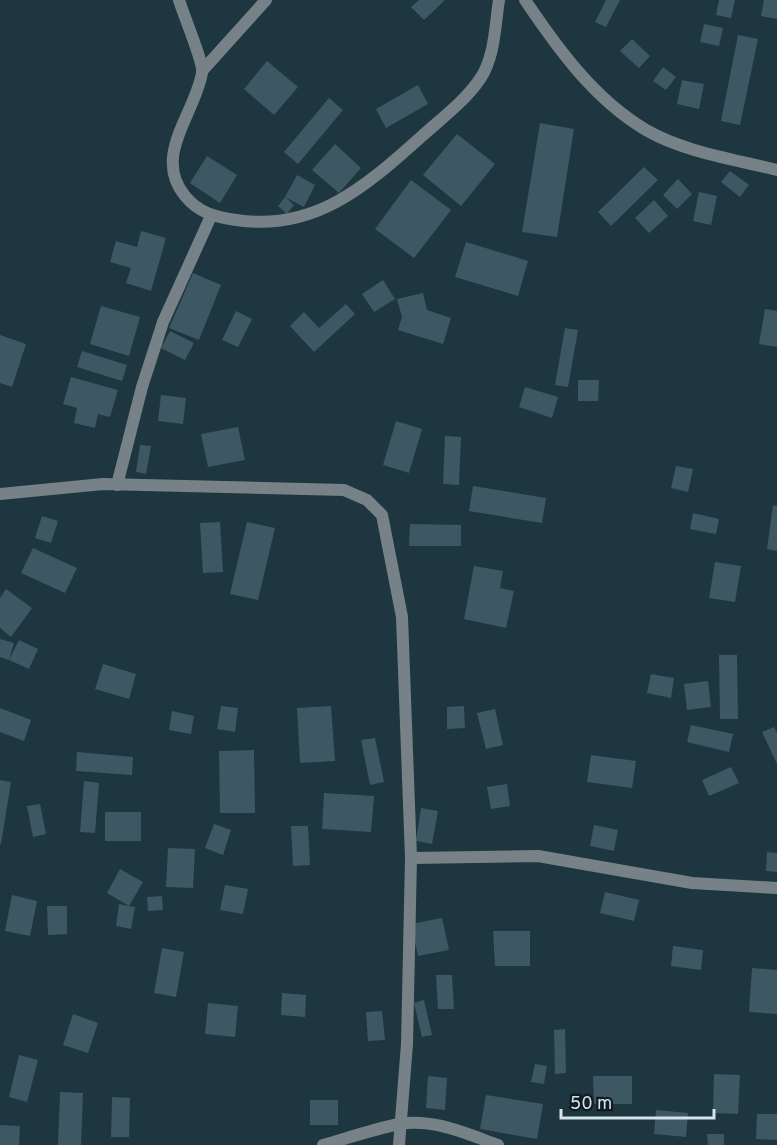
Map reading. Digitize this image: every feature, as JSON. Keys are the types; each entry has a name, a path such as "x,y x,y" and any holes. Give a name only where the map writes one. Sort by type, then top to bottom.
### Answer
{"street":[{"path":"179,0 202,71"},
{"path":"266,0 202,71 171,159 173,176 184,196 211,216 250,222 295,218 333,206 368,185 459,103 481,78 490,57 500,0"},
{"path":"525,0 593,91 646,130 680,144 777,170"},
{"path":"117,485 142,387 163,322 211,216"},
{"path":"0,494 117,485 344,490 367,500 382,515 402,617 411,858 407,1044 399,1145"},
{"path":"411,858 538,856 692,883 777,888"},
{"path":"323,1145 401,1124 452,1128 498,1145"}],"building":[{"path":"419,0 445,0 424,20 411,7"},
{"path":"606,0 620,0 606,27 595,22"},
{"path":"719,0 735,0 731,18 716,15"},
{"path":"764,0 777,0 777,19 761,16"},
{"path":"704,24 723,28 719,46 700,42"},
{"path":"738,35 758,39 740,125 721,121"},
{"path":"632,39 650,56 639,68 620,51"},
{"path":"267,61 298,87 274,115 244,89"},
{"path":"663,67 676,77 666,90 653,81"},
{"path":"682,80 704,84 699,109 677,104"},
{"path":"418,85 428,104 386,128 376,109"},
{"path":"329,98 343,110 298,164 284,152"},
{"path":"540,123 574,129 557,237 522,232"},
{"path":"457,134 495,164 461,206 423,175"},
{"path":"335,144 361,168 339,193 312,170"},
{"path":"207,156 237,175 220,203 190,183"},
{"path":"644,167 658,180 611,226 598,212"},
{"path":"730,171 749,185 740,197 721,182"},
{"path":"297,175 315,185 304,207 285,197"},
{"path":"678,179 692,194 677,209 663,195"},
{"path":"411,180 451,210 414,258 375,229"},
{"path":"699,192 717,196 711,225 693,221"},
{"path":"285,197 294,205 287,214 278,206"},
{"path":"654,200 668,216 649,233 635,218"},
{"path":"141,231 166,238 151,291 126,283 131,268 110,262 116,241 137,247"},
{"path":"466,242 528,261 518,296 455,277"},
{"path":"193,273 221,285 199,340 169,328"},
{"path":"383,280 395,299 374,312 362,294"},
{"path":"423,293 427,310 451,318 443,344 398,330 402,317 397,299"},
{"path":"346,304 355,314 314,352 290,326 304,312 319,328"},
{"path":"101,306 140,317 129,356 90,344"},
{"path":"765,309 777,311 777,347 759,344"},
{"path":"236,311 252,319 238,347 222,340"},
{"path":"565,328 578,330 568,387 555,385"},
{"path":"170,331 194,343 185,360 161,348"},
{"path":"0,335 26,344 12,387 0,383"},
{"path":"82,351 127,365 122,381 77,367"},
{"path":"71,377 118,390 110,417 98,414 95,428 74,423 77,408 63,404"},
{"path":"578,380 599,380 598,401 578,401"},
{"path":"525,387 558,397 552,418 519,407"},
{"path":"161,395 186,398 183,424 158,421"},
{"path":"396,421 422,429 409,473 383,465"},
{"path":"238,427 245,460 208,467 201,434"},
{"path":"445,436 461,437 459,485 443,484"},
{"path":"140,445 151,446 146,474 136,472"},
{"path":"676,466 693,469 688,492 671,488"},
{"path":"473,486 546,498 542,523 469,511"},
{"path":"773,505 777,506 777,551 767,549"},
{"path":"693,513 719,519 716,534 690,529"},
{"path":"42,516 58,521 51,543 35,538"},
{"path":"220,522 223,572 203,573 200,523"},
{"path":"247,522 275,528 258,600 230,594"},
{"path":"410,524 461,525 461,546 409,546"},
{"path":"33,548 77,568 65,593 21,573"},
{"path":"715,562 741,566 735,602 709,598"},
{"path":"474,566 503,571 500,588 514,591 506,628 464,619"},
{"path":"6,589 32,608 11,637 0,628 0,598"},
{"path":"0,639 14,643 9,660 0,657"},
{"path":"19,640 38,649 29,669 9,660"},
{"path":"719,655 737,655 738,719 720,719"},
{"path":"103,664 136,674 129,699 95,689"},
{"path":"651,674 674,678 671,698 647,693"},
{"path":"708,681 711,707 687,710 684,684"},
{"path":"221,706 238,708 235,732 217,729"},
{"path":"331,706 335,761 300,763 297,708"},
{"path":"464,706 465,728 447,729 447,707"},
{"path":"0,708 31,720 24,741 0,732"},
{"path":"495,709 503,745 486,749 477,713"},
{"path":"172,711 194,716 191,734 169,730"},
{"path":"691,725 733,734 729,752 687,742"},
{"path":"774,727 777,733 777,764 762,732"},
{"path":"375,738 384,782 370,785 361,740"},
{"path":"254,750 255,813 220,813 219,751"},
{"path":"77,752 133,757 132,775 76,771"},
{"path":"591,755 636,761 632,788 587,782"},
{"path":"731,767 739,783 709,796 702,780"},
{"path":"0,780 11,782 1,844 0,844"},
{"path":"84,781 99,783 95,833 80,832"},
{"path":"507,784 510,806 491,809 487,787"},
{"path":"324,793 374,796 371,832 322,829"},
{"path":"40,804 46,834 33,837 27,806"},
{"path":"421,808 438,811 432,844 416,841"},
{"path":"105,812 141,812 141,841 105,841"},
{"path":"214,824 231,830 223,855 205,848"},
{"path":"594,825 618,830 614,851 590,846"},
{"path":"291,826 308,826 310,865 293,866"},
{"path":"168,848 195,849 193,888 166,887"},
{"path":"767,852 777,853 777,872 766,871"},
{"path":"120,869 143,882 129,906 107,893"},
{"path":"225,885 248,889 243,914 220,910"},
{"path":"605,892 639,900 634,921 600,913"},
{"path":"12,895 37,901 30,936 5,931"},
{"path":"162,896 163,910 148,911 147,897"},
{"path":"119,904 135,907 131,929 116,926"},
{"path":"47,906 67,906 67,934 48,935"},
{"path":"442,918 449,950 418,956 411,924"},
{"path":"493,931 530,931 530,966 495,966"},
{"path":"673,946 703,950 701,970 671,966"},
{"path":"162,948 184,952 176,997 154,993"},
{"path":"752,968 777,970 777,1014 749,1012"},
{"path":"436,975 452,975 454,1009 438,1009"},
{"path":"282,993 306,995 305,1017 281,1015"},
{"path":"424,1000 432,1035 422,1037 414,1003"},
{"path":"208,1003 238,1006 235,1037 205,1034"},
{"path":"382,1011 385,1040 368,1041 366,1012"},
{"path":"73,1014 98,1023 88,1053 63,1045"},
{"path":"565,1029 566,1073 555,1074 554,1030"},
{"path":"19,1055 38,1060 27,1102 9,1097"},
{"path":"535,1064 547,1066 544,1084 531,1082"},
{"path":"714,1074 740,1075 738,1114 713,1113"},
{"path":"428,1076 447,1078 445,1110 426,1108"},
{"path":"593,1076 632,1076 632,1104 594,1104"},
{"path":"60,1092 83,1093 81,1145 58,1145"},
{"path":"486,1095 543,1104 537,1139 480,1129"},
{"path":"112,1097 130,1098 129,1137 111,1137"},
{"path":"310,1100 338,1100 338,1125 310,1125"},
{"path":"656,1110 688,1113 686,1137 654,1134"},
{"path":"757,1114 777,1114 777,1140 756,1139"},
{"path":"0,1125 20,1126 19,1145 0,1145"},
{"path":"707,1134 724,1134 724,1145 708,1145"}]}
